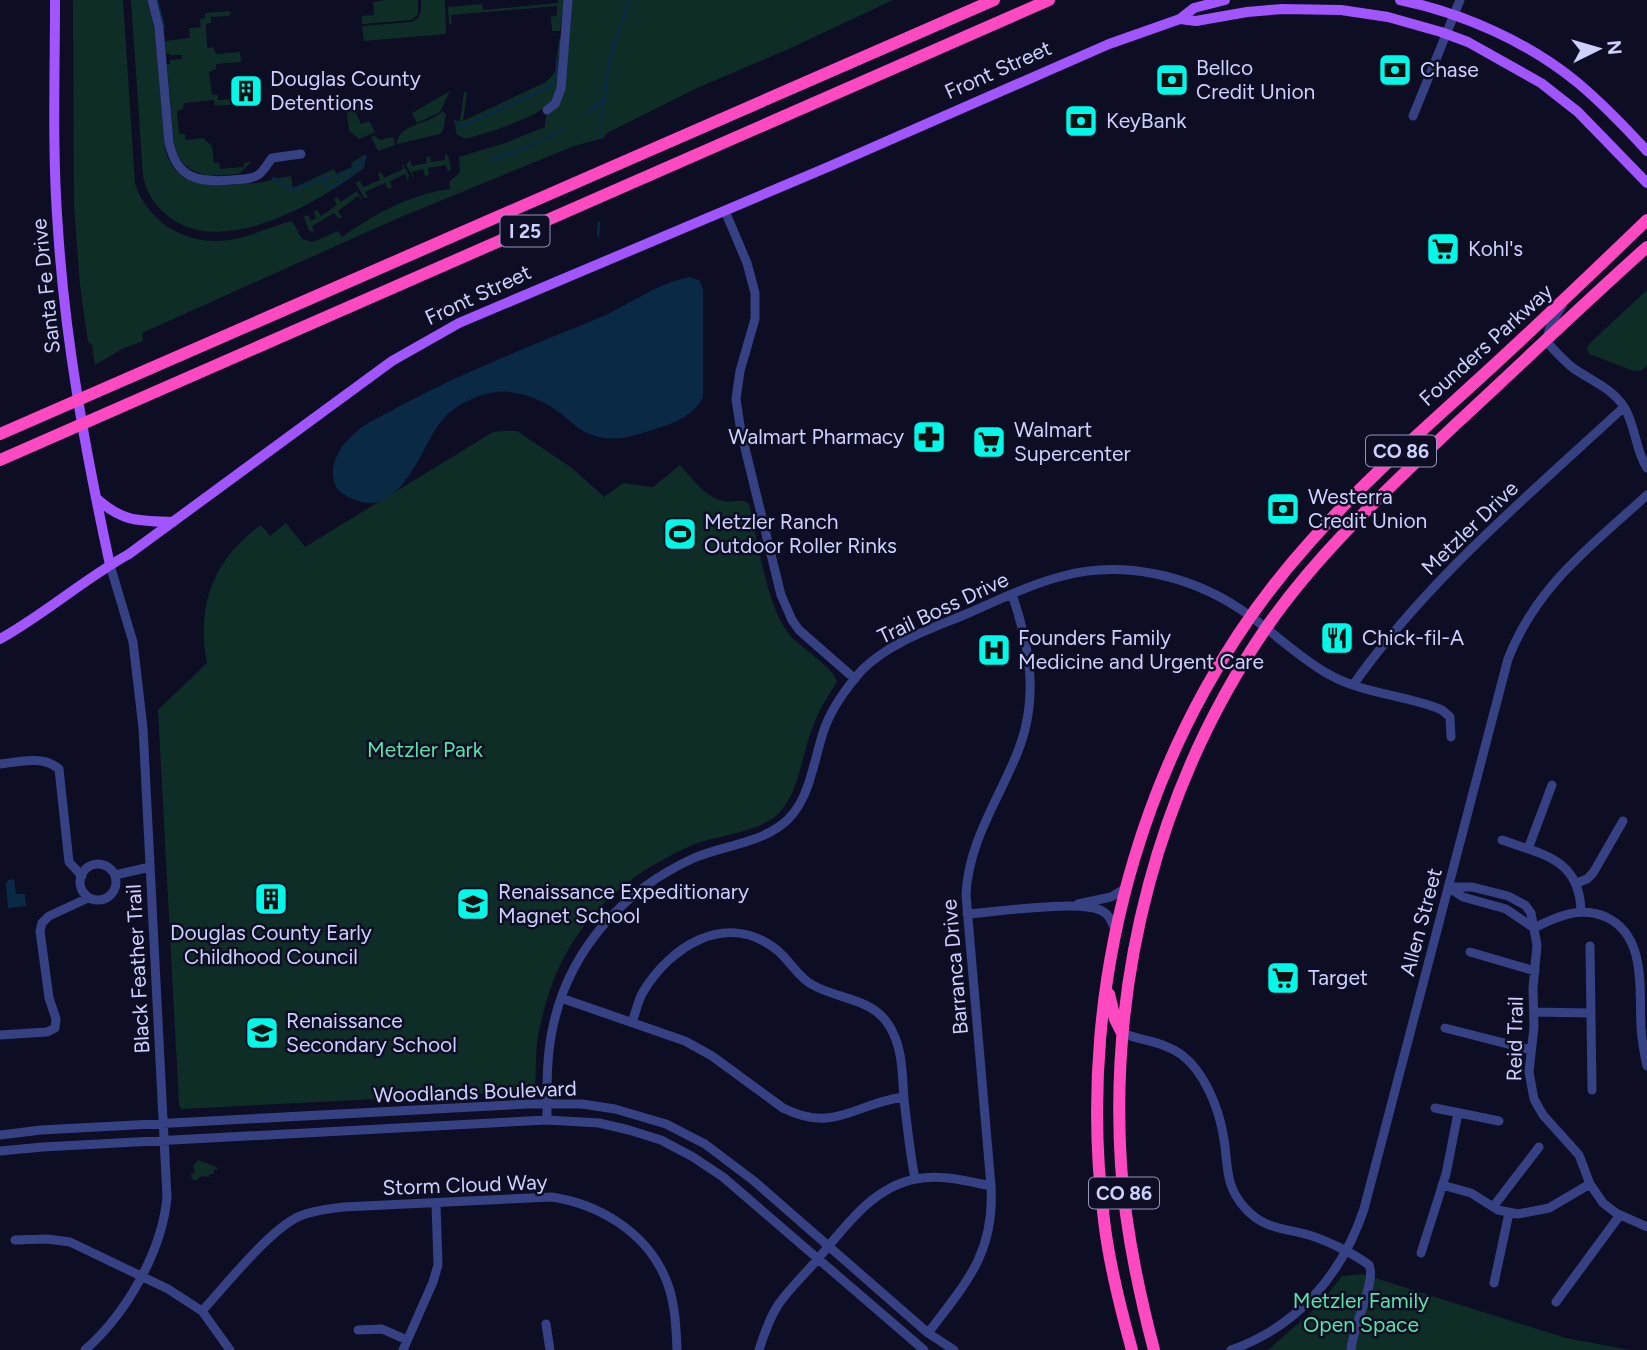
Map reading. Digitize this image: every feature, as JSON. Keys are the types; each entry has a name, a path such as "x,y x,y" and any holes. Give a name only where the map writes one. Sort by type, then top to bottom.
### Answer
{"highway":[{"name":"I 25","path":"0,434 994,0"},
{"name":"I 25","path":"0,460 1049,0"},
{"name":"Founders Parkway","path":"1132,1350 1107,1246 1099,1167 1098,1070 1115,932 1147,819 1174,753 1209,683 1252,617 1291,564 1335,514 1647,220"},
{"name":"Founders Parkway","path":"1154,1350 1126,1216 1119,1115 1122,1033 1132,954 1151,877 1172,812 1212,722 1266,627 1309,572 1349,528 1647,247"},
{"path":"1107,982 1115,1019 1122,1033"}],"main road":[{"name":"Santa Fe Drive","path":"55,0 56,210 62,280 96,498 110,565"},
{"name":"Front Street","path":"0,639 129,554 392,362 436,335 491,308 725,211 1109,44 1180,19 1195,8 1224,0"},
{"path":"1400,0 1455,15 1517,44 1576,81 1647,151"},
{"name":"Front Street","path":"1180,19 1196,21 1282,9 1341,10 1388,17 1447,34 1506,62 1548,89 1603,136 1647,183"},
{"path":"96,498 124,519 173,522"}],"street":[{"path":"152,0 159,28 169,142 173,156 182,170 196,179 206,181 251,178 259,174 275,157 301,154"},
{"path":"547,110 555,104 561,89 568,0"},
{"path":"1413,116 1460,0"},
{"path":"725,211 747,263 755,293 755,319 740,371 736,399 741,432 781,595 799,630 855,679"},
{"path":"1566,299 1551,324 1545,341 1570,366 1603,386 1624,407 1633,427 1640,457 1647,468"},
{"name":"Metzler Drive","path":"1353,685 1390,635 1435,584 1624,407"},
{"name":"Allen Street","path":"1231,1350 1260,1338 1293,1315 1317,1293 1346,1252 1364,1209 1508,659 1532,610 1558,577 1647,495"},
{"name":"Black Feather Trail","path":"85,1350 121,1310 157,1242 166,1212 165,1140 144,741 131,635 110,565"},
{"name":"Trail Boss Drive","path":"547,1120 550,1048 561,998 579,958 615,912 676,866 713,850 766,835 792,817 804,796 826,724 838,701 855,679 874,660 897,645 1012,594 1044,581 1076,573 1123,570 1165,576 1190,583 1217,594 1252,617 1332,677 1442,710 1450,717 1451,737"},
{"name":"Barranca Drive","path":"928,1333 965,1284 980,1258 989,1224 991,1186 966,881 974,846 1017,754 1028,710 1028,647 1012,594"},
{"path":"0,764 40,761 48,762 59,769 69,862 82,876"},
{"path":"1528,849 1552,785"},
{"path":"1577,883 1593,873 1623,821"},
{"path":"1503,840 1562,864 1577,883 1581,912"},
{"path":"0,1035 47,1032 55,1028 56,1019 49,998 40,931 45,919 88,898 100,900 111,894 116,883 115,875 107,867 95,864 89,866 82,876 81,888 88,898"},
{"path":"115,875 150,867"},
{"path":"1448,887 1463,897 1511,911 1534,928 1559,916 1581,912 1591,912 1610,919 1622,928 1633,942 1639,963 1647,1066"},
{"path":"1074,906 1111,897 1126,888"},
{"path":"967,914 1074,906 1101,910 1109,917 1115,932"},
{"name":"Reid Trail","path":"1534,928 1537,945 1529,1078 1534,1099 1543,1115 1579,1155 1590,1184 1603,1203 1619,1215 1647,1227"},
{"path":"632,1022 642,993 682,948 695,940 720,934 746,935 774,947 810,984 869,1006 885,1019 901,1056 915,1179"},
{"path":"1590,946 1592,1090"},
{"path":"1470,952 1535,971"},
{"path":"561,998 698,1048 783,1108 810,1118 849,1115 886,1099 904,1097"},
{"path":"1534,1012 1590,1013"},
{"path":"1445,1028 1531,1050"},
{"path":"1122,1033 1166,1046 1182,1055 1195,1069 1213,1099 1219,1117 1229,1183 1251,1214 1265,1225 1315,1237 1363,1261 1372,1270 1355,1326 1351,1350"},
{"name":"Woodlands Boulevard","path":"0,1135 547,1104 582,1104 615,1109 648,1117 705,1144 733,1164 928,1333 954,1350"},
{"path":"1435,1108 1499,1121"},
{"path":"1421,1253 1443,1185 1458,1113"},
{"name":"Woodlands Boulevard","path":"0,1152 165,1140 547,1120 600,1123 641,1133 677,1148 723,1177 924,1350"},
{"path":"1493,1207 1539,1147"},
{"path":"759,1350 766,1328 778,1306 862,1208 879,1195 896,1185 915,1179 947,1178 991,1186"},
{"path":"1443,1185 1471,1194 1508,1213 1528,1214 1549,1208 1590,1184"},
{"name":"Storm Cloud Way","path":"202,1311 275,1234 299,1216 343,1207 552,1197 572,1200 611,1217 645,1246 665,1275 674,1310 677,1350"},
{"path":"358,1330 382,1329 405,1345 438,1265 436,1204"},
{"path":"1494,1283 1508,1213"},
{"path":"1556,1302 1619,1215"},
{"path":"15,1240 47,1239 70,1242 141,1275 202,1311 230,1350"},
{"path":"545,1324 550,1350"}],"green space":[{"path":"73,0 123,0 135,184 151,212 174,231 203,240 235,239 292,221 302,239 313,242 338,231 342,237 393,206 450,189 449,182 460,172 459,157 545,127 546,115 555,109 571,22 571,0 893,0 697,88 607,133 604,138 574,146 396,219 142,333 143,341 122,349 95,365 92,345 88,342 80,285 74,207"},
{"path":"131,0 147,0 155,33 166,153 177,172 185,178 204,184 225,185 261,183 291,176 293,188 334,169 336,174 352,167 351,163 366,154 364,168 323,196 298,209 245,229 218,232 194,229 172,219 153,200 143,176"},
{"path":"418,0 418,15 411,20 362,24 362,16 374,15 373,2"},
{"path":"421,0 445,0 446,34 364,41 362,26 411,22 419,16"},
{"path":"558,0 565,0 560,31 552,31 551,17 557,15 557,6 451,15 452,24 449,24 448,7 482,4 483,10 558,3"},
{"path":"229,11 229,16 211,17 211,23 206,24 207,48 213,47 216,54 240,52 241,62 216,64 216,69 209,72 212,95 218,95 218,100 235,99 238,102 215,106 214,100 184,103 183,109 177,111 179,134 185,134 185,140 203,138 212,146 214,163 219,163 220,169 244,167 244,163 251,162 239,174 207,176 187,168 189,166 185,166 178,156 174,144 167,64 170,64 170,60 182,59 182,55 166,53 165,41 190,38 189,28 201,27 200,19 205,18 205,13"},
{"path":"559,39 563,39 561,57 558,57 561,62 558,87 553,100 547,106 512,124 475,137 466,139 456,134 455,121 460,121 464,92 467,92 463,121 546,82 555,72"},
{"path":"450,91 440,112 417,123 412,113"},
{"path":"361,103 363,108 356,113 361,124 369,121 375,132 359,139 349,131 346,104"},
{"path":"443,111 446,114 440,134 397,144 399,137 408,128"},
{"path":"375,136 380,140 393,137 395,145 378,151 371,137"},
{"path":"445,154 448,155 451,168 448,172 446,165 428,168 429,175 425,176 423,169 412,172 414,179 406,165 410,160 412,166 427,163 426,157 430,156 431,162 445,160"},
{"path":"402,163 409,175 408,181 405,174 390,181 392,188 388,189 385,183 365,192 368,198 364,198 356,183 360,181 363,187 380,180 378,173 381,172 384,178 403,169"},
{"path":"357,191 363,201 358,196 338,211 342,217 339,219 334,213 312,226 314,232 309,231 304,217 308,215 311,221 316,218 314,212 317,210 321,216 337,205 334,199 337,197 341,202"},
{"path":"1647,290 1647,365 1642,370 1634,371 1589,354 1587,348 1591,342"},
{"name":"Metzler Park","path":"517,431 572,468 604,497 623,483 653,487 680,465 710,496 723,501 743,501 749,504 768,589 780,620 793,639 830,670 837,682 814,723 791,794 786,804 771,820 700,842 661,860 613,895 593,915 575,938 550,991 538,1036 533,1091 181,1109 158,710 207,663 204,622 212,585 231,553 261,525 270,536 286,523 305,547 493,432"},
{"path":"198,1160 218,1169 214,1170 214,1174 209,1174 209,1177 202,1176 195,1181 191,1174 195,1172 193,1166"},
{"name":"Metzler Family Open Space","path":"1362,1274 1566,1338 1630,1350 1268,1350 1318,1306 1342,1276"}],"water":[{"path":"690,277 699,280 703,289 703,397 691,412 680,420 633,435 605,438 582,430 556,410 532,397 505,392 489,393 461,405 444,418 409,476 386,499 372,503 355,500 337,487 333,479 333,468 339,451 351,437 371,422 472,371 607,314 664,285"},
{"path":"14,879 16,894 25,894 26,906 8,908 6,884 8,880"}],"waterway":[{"path":"157,0 164,27"},
{"path":"601,138 600,124 610,58 629,0"},
{"path":"552,86 557,73 557,60"},
{"path":"455,121 461,127 553,85"},
{"path":"587,114 602,100"},
{"path":"347,108 352,104"},
{"path":"490,160 528,147 564,129"},
{"path":"273,178 292,190 321,179 328,187 332,187 358,170 365,156"},
{"path":"324,178 347,172 365,156"},
{"path":"598,236 599,223"}],"place":[{"name":"Chase","path":"1395,70"},
{"name":"Bellco Credit Union","path":"1172,80"},
{"name":"Douglas County Detentions","path":"246,91"},
{"name":"KeyBank","path":"1081,121"},
{"name":"Kohl's","path":"1443,249"},
{"name":"Walmart Pharmacy","path":"929,437"},
{"name":"Walmart Supercenter","path":"989,442"},
{"name":"Westerra Credit Union","path":"1283,509"},
{"name":"Metzler Ranch Outdoor Roller Rinks","path":"680,534"},
{"name":"Chick-fil-A","path":"1337,638"},
{"name":"Founders Family Medicine and Urgent Care","path":"994,650"},
{"name":"Douglas County Early Childhood Council","path":"271,899"},
{"name":"Renaissance Expeditionary Magnet School","path":"473,904"},
{"name":"Target","path":"1283,978"},
{"name":"Renaissance Secondary School","path":"262,1033"}]}
